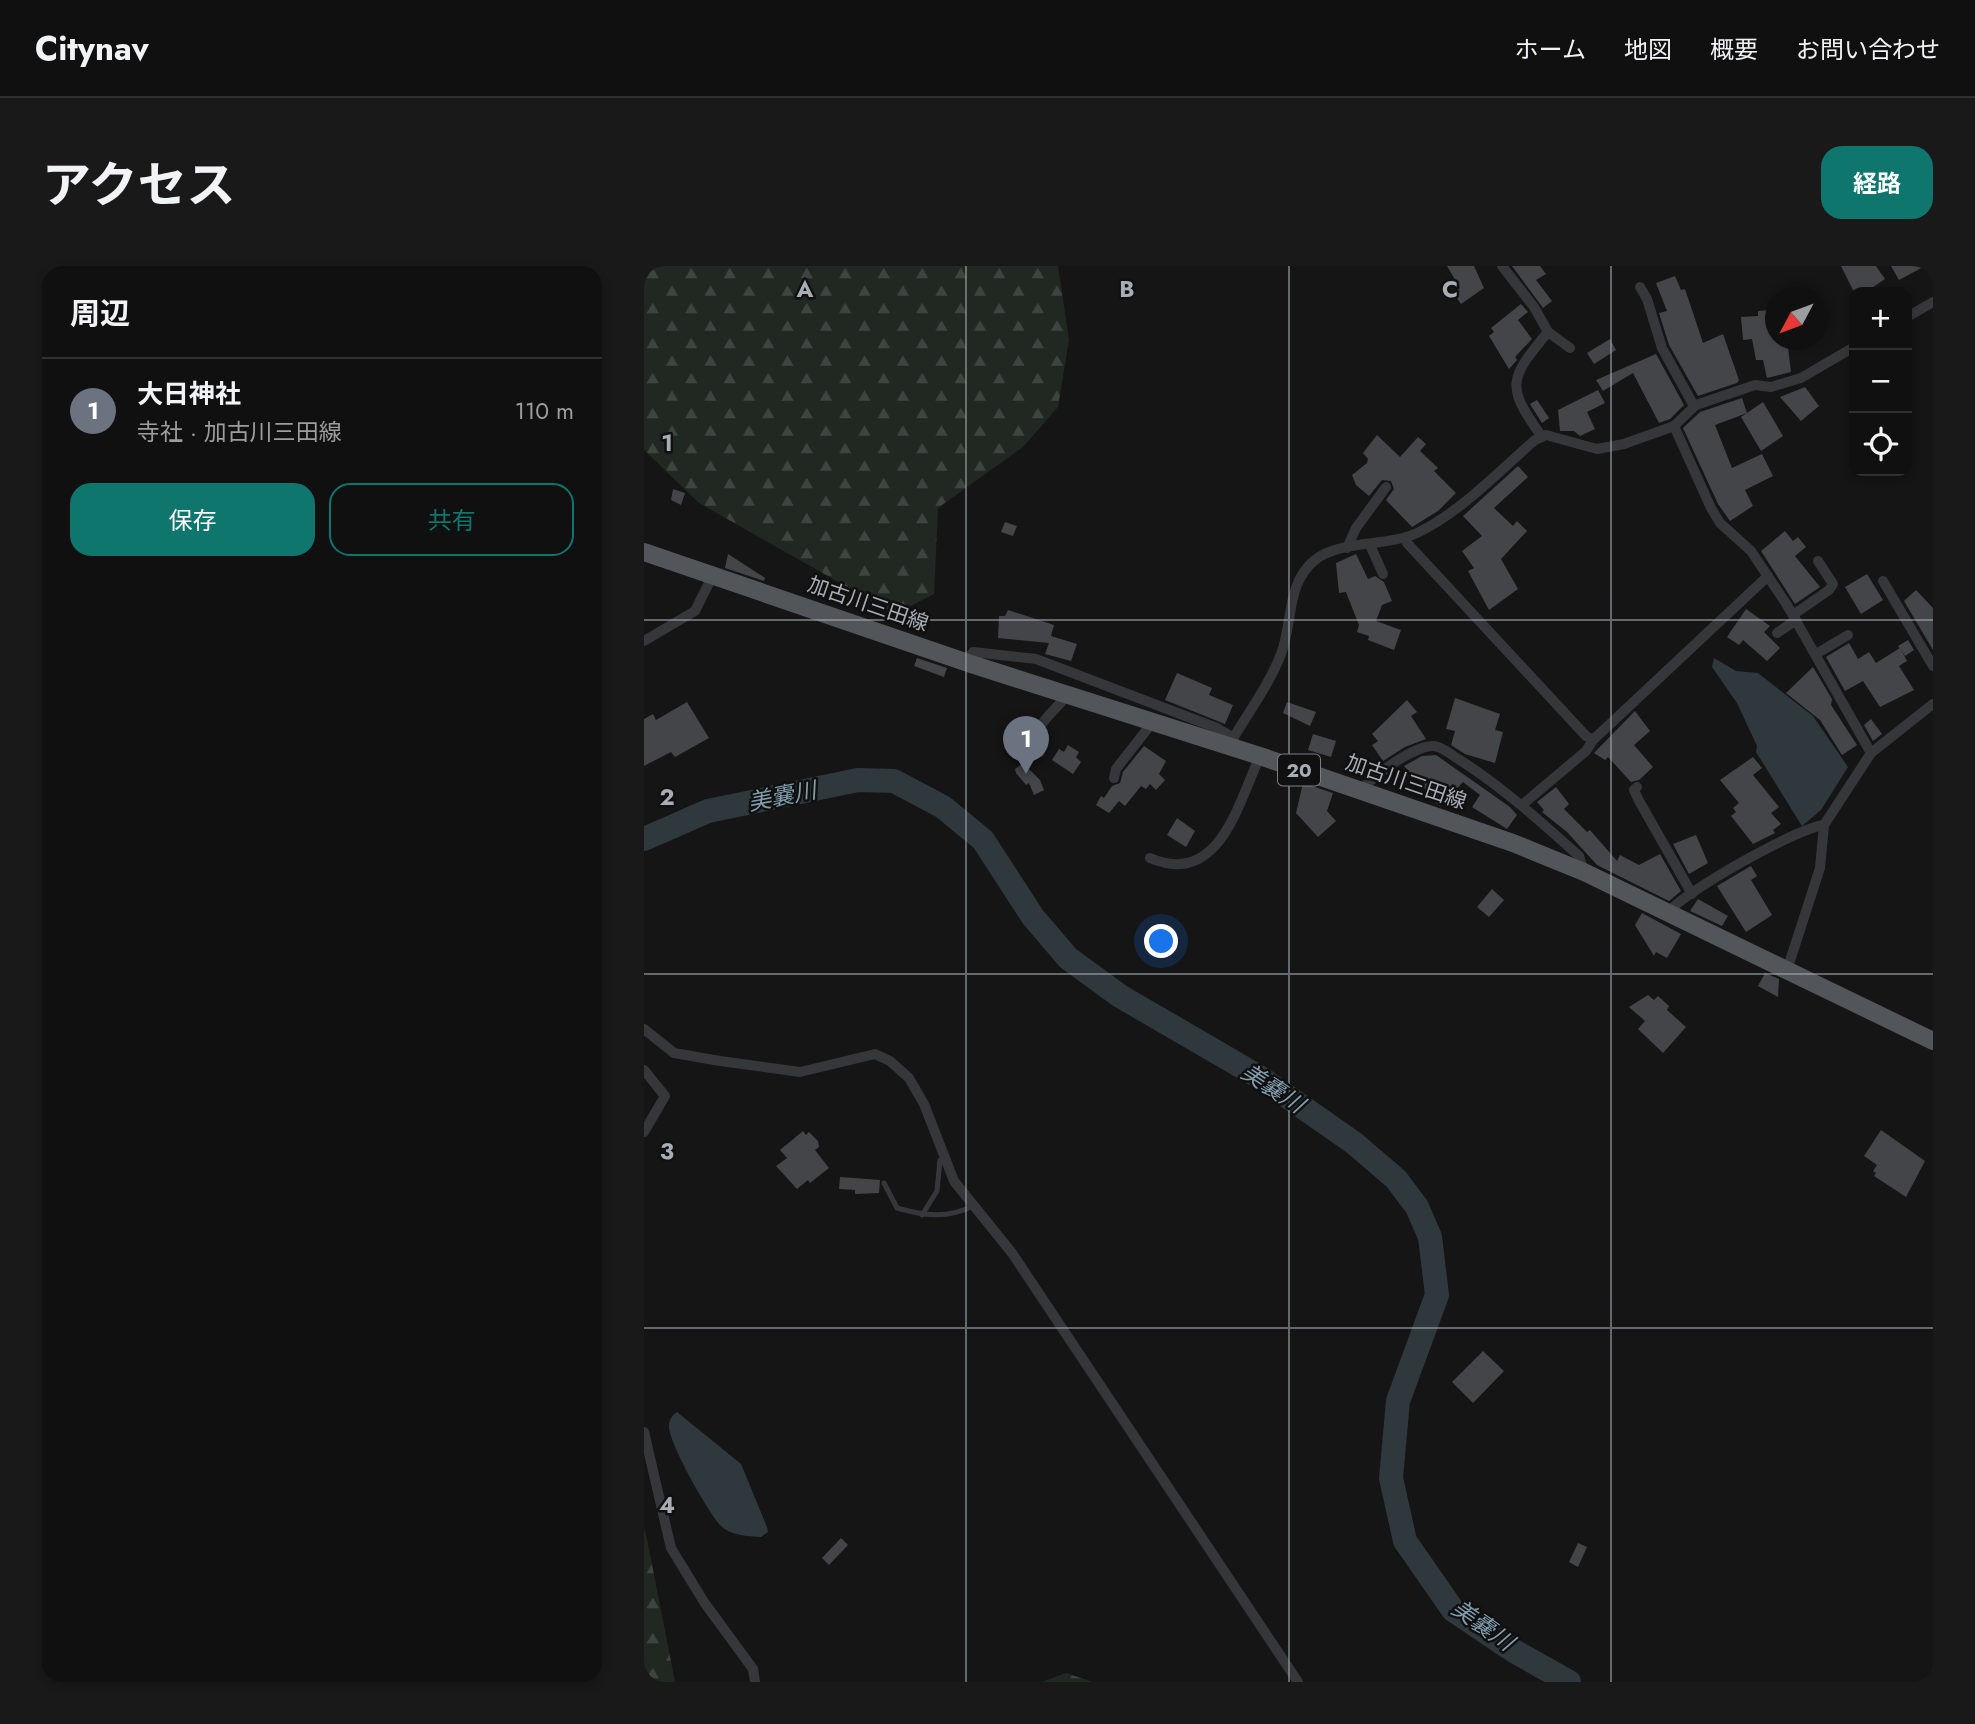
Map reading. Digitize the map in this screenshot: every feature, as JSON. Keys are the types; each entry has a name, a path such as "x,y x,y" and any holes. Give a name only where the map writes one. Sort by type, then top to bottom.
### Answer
{"main road":[{"name":"加古川三田線","path":"644,552 1152,723 1231,743 1260,756 1513,843 1584,872 1933,1041"}],"street":[{"path":"1502,266 1534,307 1548,332 1570,348"},
{"path":"1640,288 1647,299 1662,348 1695,406"},
{"path":"1912,314 1933,302"},
{"path":"1542,437 1517,396 1515,378 1520,366 1548,332"},
{"path":"966,662 973,652 1036,659 1231,743 1281,654 1294,591 1314,560 1331,550 1406,537 1444,519 1546,435 1597,449 1624,444 1674,426 1695,406 1755,385 1771,387 1801,378 1849,350"},
{"path":"1674,426 1720,523 1751,551 1768,576 1871,753"},
{"path":"1347,548 1356,528 1387,487"},
{"path":"1406,537 1407,543 1586,736 1594,740"},
{"path":"1370,545 1383,574"},
{"path":"1777,633 1833,584 1818,561"},
{"path":"644,640 695,611 713,575"},
{"path":"1522,805 1586,751 1594,740 1768,576"},
{"path":"1883,581 1933,666"},
{"path":"1815,654 1848,635"},
{"path":"1040,752 1035,745 1035,735 1067,695"},
{"path":"1787,970 1820,868 1824,825 1871,753 1933,705"},
{"path":"1114,778 1116,769 1152,723"},
{"path":"1361,791 1366,783 1404,757 1424,746 1437,746 1500,786 1579,856 1584,872"},
{"path":"1150,858 1165,864 1199,861 1212,853 1227,830 1260,756"},
{"path":"1637,787 1633,790 1692,894"},
{"path":"1668,913 1692,894 1759,852 1811,826 1824,825"},
{"path":"644,1029 674,1053 800,1072 863,1056 880,1056 909,1078 924,1104 954,1181 1012,1253 1298,1682"},
{"path":"644,1070 666,1096 653,1112 644,1132"},
{"path":"644,1432 671,1548 704,1602 753,1670 755,1682"}],"lane":[{"path":"922,1215 937,1191 940,1160 945,1157"},
{"path":"884,1183 897,1208 922,1215 942,1216 975,1205"}],"green space":[{"path":"644,266 1058,266 1069,340 1058,407 1023,447 938,508 934,594 895,614 699,503 644,450"},
{"path":"644,1528 648,1544 675,1682 644,1682"},
{"path":"1066,1673 1093,1682 1042,1682"}],"shaded area":[{"path":"1714,658 1736,671 1758,673 1813,716 1848,767 1821,810 1802,826 1756,752 1757,746 1737,703 1712,667"},
{"path":"677,1412 741,1464 767,1527 768,1532 761,1537 729,1531 714,1518 690,1477 670,1434 670,1422"}],"building":[{"path":"1447,266 1474,266 1484,288 1461,304 1453,293 1460,288"},
{"path":"1512,266 1540,266 1546,274 1536,280 1552,301 1543,308"},
{"path":"1841,266 1876,266 1885,279 1873,287 1852,287"},
{"path":"1891,266 1925,266 1899,280"},
{"path":"1675,276 1681,290 1685,289 1703,343 1723,334 1739,380 1737,383 1698,396 1669,345 1659,313 1667,311 1656,283"},
{"path":"1521,304 1528,312 1518,320 1532,339 1515,357 1517,360 1509,369 1489,336 1494,332 1491,328"},
{"path":"1765,310 1765,350 1788,350 1791,372 1767,378 1763,360 1756,360 1752,339 1743,340 1741,317 1758,316 1758,311"},
{"path":"1610,339 1616,350 1594,364 1587,353"},
{"path":"1656,354 1684,405 1670,419 1659,423 1633,373 1603,391 1596,380"},
{"path":"1805,387 1819,406 1801,421 1780,397"},
{"path":"1598,390 1605,403 1587,412 1595,429 1580,436 1574,431 1560,431 1558,410"},
{"path":"1742,398 1747,413 1715,425 1732,468 1762,454 1773,476 1745,490 1753,506 1730,521 1718,504 1683,428 1700,412"},
{"path":"1537,400 1549,418 1542,423 1530,404"},
{"path":"1763,402 1783,436 1761,451 1741,417"},
{"path":"1377,435 1400,457 1418,437 1426,444 1420,451 1438,468 1434,471 1456,493 1438,511 1412,527 1386,500 1394,489 1391,481 1382,480 1369,496 1356,485 1352,475 1367,463 1368,459 1363,453"},
{"path":"1518,466 1528,477 1494,508 1513,526 1517,521 1527,531 1501,559 1518,589 1489,610 1468,571 1474,568 1462,551 1482,536 1463,516"},
{"path":"673,489 685,493 681,505 671,500"},
{"path":"1005,522 1017,526 1013,536 1001,532"},
{"path":"1785,531 1793,541 1798,537 1806,547 1795,556 1820,587 1795,604 1761,551"},
{"path":"728,554 765,578 764,581 725,568"},
{"path":"1356,554 1368,579 1375,576 1384,582 1392,601 1382,605 1376,621 1401,630 1394,650 1368,640 1369,636 1357,632 1359,625 1346,592 1339,593 1336,563"},
{"path":"1867,574 1883,600 1861,614 1845,587"},
{"path":"1916,590 1933,608 1933,650 1904,601"},
{"path":"1746,609 1770,626 1764,632 1780,648 1767,661 1743,640 1739,645 1727,637"},
{"path":"1008,610 1054,625 1051,636 1077,644 1071,661 1045,654 1049,643 998,638 999,616 1005,616"},
{"path":"1908,640 1914,650 1905,656 1898,646"},
{"path":"1849,643 1858,659 1869,652 1876,663 1900,648 1907,661 1899,666 1914,690 1880,707 1863,681 1845,691 1826,657"},
{"path":"917,658 947,668 944,677 914,666"},
{"path":"1813,667 1832,699 1831,705 1857,745 1842,755 1820,720 1786,693"},
{"path":"1177,673 1212,688 1209,695 1233,705 1225,724 1165,700"},
{"path":"1455,698 1500,714 1495,730 1503,732 1495,763 1465,754 1451,745 1455,731 1446,729"},
{"path":"1407,700 1417,712 1411,716 1426,739 1405,747 1383,761 1372,745 1378,741 1372,734"},
{"path":"687,702 709,738 675,757 671,752 644,766 644,719 653,714 656,720"},
{"path":"1287,702 1316,712 1310,726 1283,713"},
{"path":"1635,711 1650,731 1634,745 1653,767 1639,780 1631,782 1608,757 1605,760 1594,753"},
{"path":"1871,719 1882,734 1873,741 1864,725"},
{"path":"1313,734 1336,741 1331,757 1308,750"},
{"path":"1068,745 1079,752 1076,757 1081,762 1073,774 1052,760 1059,749 1064,752"},
{"path":"1144,746 1166,761 1159,774 1165,780 1156,790 1150,784 1146,789 1141,786 1125,806 1119,801 1109,813 1096,805 1101,796 1104,798 1112,786 1120,783 1123,772"},
{"path":"1436,755 1510,807 1517,815 1507,829 1472,807 1480,795 1463,782 1440,806 1423,793 1426,790 1404,766 1422,756"},
{"path":"1753,757 1762,768 1753,775 1779,807 1771,813 1781,824 1773,830 1775,833 1753,844 1731,816 1736,812 1733,808 1739,803 1720,780"},
{"path":"1023,763 1040,780 1044,790 1034,795 1029,783 1026,785 1016,773 1015,769"},
{"path":"1303,783 1333,793 1327,811 1336,821 1318,837 1296,813"},
{"path":"1556,787 1569,804 1564,809 1587,832 1590,830 1617,861 1620,855 1639,865 1660,854 1681,891 1669,901 1597,865 1567,832 1542,812 1544,810 1537,802"},
{"path":"1177,818 1195,831 1186,847 1167,835"},
{"path":"1696,835 1708,863 1689,874 1673,844"},
{"path":"1751,866 1757,876 1751,880 1772,915 1746,932 1717,886"},
{"path":"1492,889 1504,900 1489,917 1477,907"},
{"path":"1698,899 1728,916 1722,926 1690,911"},
{"path":"1642,913 1681,934 1667,958 1656,952 1654,956 1635,925"},
{"path":"1765,973 1779,979 1778,997 1758,986"},
{"path":"1648,995 1654,1000 1658,996 1669,1006 1667,1010 1686,1027 1663,1053 1638,1029 1645,1021 1629,1007"},
{"path":"1881,1130 1925,1161 1906,1197 1874,1176 1876,1173 1873,1171 1877,1165 1864,1156"},
{"path":"803,1131 806,1135 809,1132 818,1141 819,1147 815,1150 829,1168 810,1183 808,1180 797,1189 776,1166 787,1158 780,1150"},
{"path":"840,1177 880,1180 879,1193 855,1194 855,1190 839,1189"},
{"path":"1483,1351 1504,1371 1473,1403 1452,1382"},
{"path":"841,1538 848,1545 829,1565 822,1558"},
{"path":"1578,1543 1587,1547 1578,1567 1569,1562"}],"waterway":[{"name":"美嚢川","path":"644,839 708,811 858,780 894,781 943,807 983,840 1033,917 1068,958 1120,996 1261,1078 1354,1143 1396,1179 1417,1207 1430,1237 1437,1295 1398,1401 1391,1478 1405,1541 1453,1610 1514,1651 1569,1682"}],"place":[{"name":"大日神社","path":"1026,774"}]}
